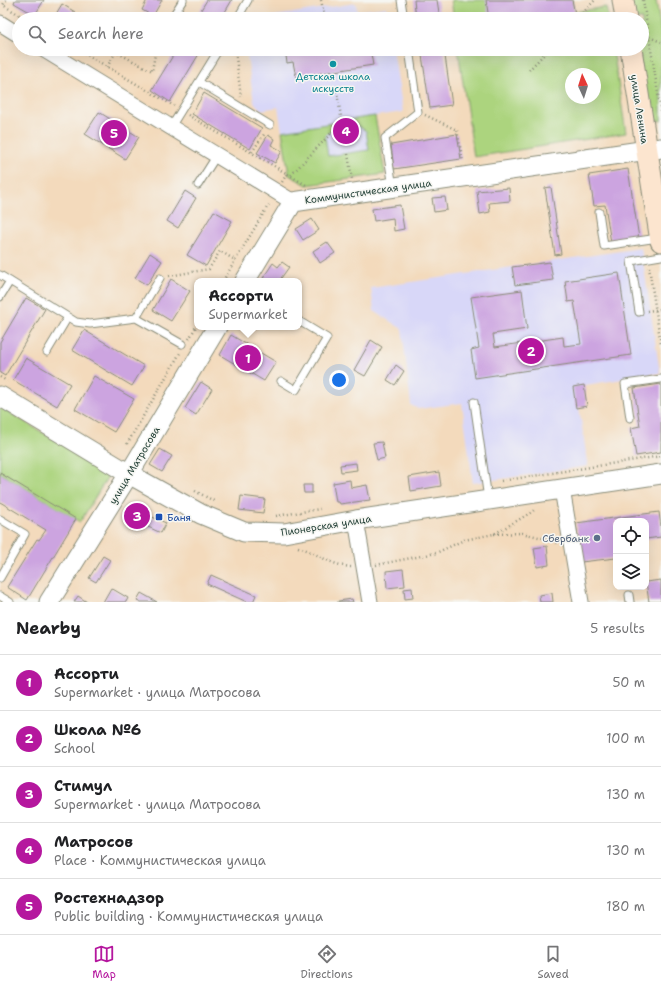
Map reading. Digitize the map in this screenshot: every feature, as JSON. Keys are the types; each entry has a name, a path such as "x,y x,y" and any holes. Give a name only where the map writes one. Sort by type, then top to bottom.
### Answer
{"main road":[{"path":"623,0 625,12"},
{"name":"улица Ленина","path":"633,56 654,149 661,239"}],"street":[{"path":"0,23 12,31"},
{"name":"Коммунистическая улица","path":"44,56 171,127 294,202 654,149"},
{"path":"247,278 294,202"},
{"name":"улица Матросова","path":"49,602 129,474 215,330"},
{"name":"Пионерская улица","path":"3,388 129,474 201,514 244,532 284,533 356,520 487,491 562,489 661,474"},
{"path":"562,489 581,602"},
{"path":"356,520 370,602"}],"lane":[{"path":"178,12 183,0"},
{"path":"241,12 248,0"},
{"path":"401,0 403,12"},
{"path":"171,127 215,56"},
{"path":"393,187 385,138 418,112 410,56"},
{"path":"199,82 270,125"},
{"path":"198,185 217,155"},
{"path":"599,212 604,246 661,239"},
{"path":"639,312 631,261 661,256"},
{"path":"0,275 76,322 90,324 136,318 183,345"},
{"path":"136,318 160,278"},
{"path":"0,297 10,281"},
{"path":"47,352 68,317"},
{"path":"281,381 296,390 327,338 302,323"},
{"path":"630,418 625,384 661,379"},
{"path":"474,402 487,491"},
{"path":"0,519 25,534 0,578"},
{"path":"0,596 10,602"}],"path":[{"path":"0,9 1,4 6,0"},
{"path":"321,0 324,12"},
{"path":"584,12 595,0"},
{"path":"643,0 645,12"},
{"path":"1,4 14,12"},
{"path":"649,37 661,42"},
{"path":"649,37 661,112"},
{"path":"107,67 114,56"},
{"path":"124,56 152,71 155,56"},
{"path":"237,56 242,108"},
{"path":"529,70 542,56"},
{"path":"291,176 342,122 336,87"},
{"path":"418,112 457,130 463,162"},
{"path":"252,152 270,125"},
{"path":"348,154 352,179"},
{"path":"225,278 269,204 262,200"},
{"path":"160,278 209,269 220,251 235,260"},
{"path":"655,310 661,309"},
{"path":"183,345 194,329"},
{"path":"126,445 181,352"},
{"path":"0,377 3,388"},
{"path":"487,491 661,456"},
{"path":"191,489 217,503"},
{"path":"274,516 327,508"},
{"path":"494,534 532,512 536,508"},
{"path":"292,544 342,566 364,568 436,553 464,540 494,534 522,533 555,541 563,555 574,559"}],"shaded area":[{"path":"356,3 357,11 386,7 387,12 300,12"},
{"path":"247,56 394,56 403,112 375,116 385,174 307,185 289,175 278,107 261,110 254,102"},
{"path":"641,248 660,373 573,387 576,407 579,407 588,466 473,483 462,403 418,409 411,405 402,329 374,311 371,288"}],"green space":[{"path":"451,0 572,0 574,12 453,12"},
{"path":"629,0 656,0 661,32 661,121 654,120 648,116 638,56 649,56 649,12 631,12"},
{"path":"606,7 607,12 574,12"},
{"path":"459,56 614,56 626,133 474,157"},
{"path":"375,116 385,174 307,185 289,175 282,131 339,122 325,136 328,156 369,150 366,131 348,120"},
{"path":"0,407 110,473 80,522 0,473"}],"building":[{"path":"15,0 44,0 37,12 30,12 14,3"},
{"path":"147,0 162,0 155,12 146,12 142,10"},
{"path":"207,0 232,0 225,12 200,12"},
{"path":"414,0 437,0 439,12 415,12"},
{"path":"486,0 572,0 575,12 488,12"},
{"path":"62,4 75,12 57,12"},
{"path":"173,56 198,56 170,102 152,90"},
{"name":"Детская школа искусств","path":"286,56 371,56 373,65 296,77 293,62 287,63"},
{"path":"422,56 445,56 452,105 430,108"},
{"path":"204,93 262,128 250,149 192,114"},
{"path":"99,112 139,137 125,159 85,134"},
{"path":"457,134 461,159 394,169 391,145"},
{"path":"268,135 274,139 271,145 282,151 275,163 257,153"},
{"path":"628,169 639,238 611,243 605,205 594,206 589,175"},
{"path":"551,187 561,254 555,255 545,188"},
{"path":"509,188 510,201 489,203 490,212 480,214 477,191"},
{"path":"185,191 196,198 178,228 167,221"},
{"path":"445,197 447,210 434,212 432,198"},
{"path":"400,205 404,229 394,231 393,218 374,221 372,209"},
{"path":"214,211 232,221 206,266 187,255"},
{"path":"312,219 319,230 303,240 296,229"},
{"path":"327,242 335,253 320,263 313,251"},
{"path":"150,253 162,261 147,285 135,278"},
{"path":"282,262 289,267 281,278 263,278 273,263 278,267"},
{"path":"550,262 553,280 515,285 512,267"},
{"path":"619,273 631,355 475,378 471,350 479,348 471,297 522,290 527,329 493,334 495,347 563,337 564,346 581,344 574,301 568,302 565,281"},
{"path":"171,279 190,291 171,321 153,310"},
{"path":"26,298 45,309 5,376 0,373 0,342"},
{"path":"84,330 144,366 132,386 72,350"},
{"path":"231,335 276,362 264,381 220,355"},
{"path":"371,340 382,347 365,376 354,370"},
{"path":"26,358 70,384 57,406 13,380"},
{"path":"396,365 404,371 395,385 387,380"},
{"path":"94,376 134,399 114,432 75,409"},
{"path":"201,382 212,389 196,415 185,408"},
{"path":"661,384 661,452 636,456 631,428 640,426 634,388"},
{"path":"584,385 587,406 576,408 573,387"},
{"path":"382,442 385,458 377,460 373,443"},
{"path":"160,449 172,456 162,472 150,465"},
{"path":"356,463 357,470 341,472 340,465"},
{"path":"439,472 441,486 411,491 409,477"},
{"path":"0,473 76,519 27,600 7,587 37,539 39,540 46,530 0,502"},
{"path":"350,480 351,488 367,485 370,500 340,504 339,502 336,502 333,483"},
{"path":"303,485 312,485 312,493 304,493"},
{"path":"241,496 265,499 263,513 239,510"},
{"path":"132,508 146,514 141,524 127,517"},
{"name":"Сбербанк","path":"659,512 661,537 649,539 649,518 614,518"},
{"path":"150,516 166,523 161,533 146,526"},
{"name":"Сбербанк","path":"613,518 613,558 581,562 576,523"},
{"path":"547,546 549,565 537,567 534,548"},
{"path":"103,556 110,560 96,582 89,578"},
{"path":"403,569 405,586 387,588 386,571"},
{"path":"211,575 256,595 253,602 247,602 207,584"},
{"path":"661,580 661,602 649,602 647,590 649,590 649,582"},
{"path":"111,588 128,598 126,602 103,602"},
{"path":"412,588 413,598 405,599 404,589"},
{"path":"141,593 157,602 141,602 137,600"},
{"path":"552,593 553,602 540,602 539,595"},
{"path":"78,596 87,602 74,602"},
{"path":"352,599 353,602 338,602 338,601"}],"place":[{"name":"Детская школа искусств","path":"333,64"},
{"name":"Матросов","path":"346,131"},
{"name":"Ростехнадзор","path":"114,133"},
{"name":"Школа №6","path":"531,351"},
{"name":"Ассорти","path":"248,358"},
{"name":"Стимул","path":"137,516"},
{"name":"Баня","path":"159,517"},
{"name":"Сбербанк","path":"597,538"}]}
